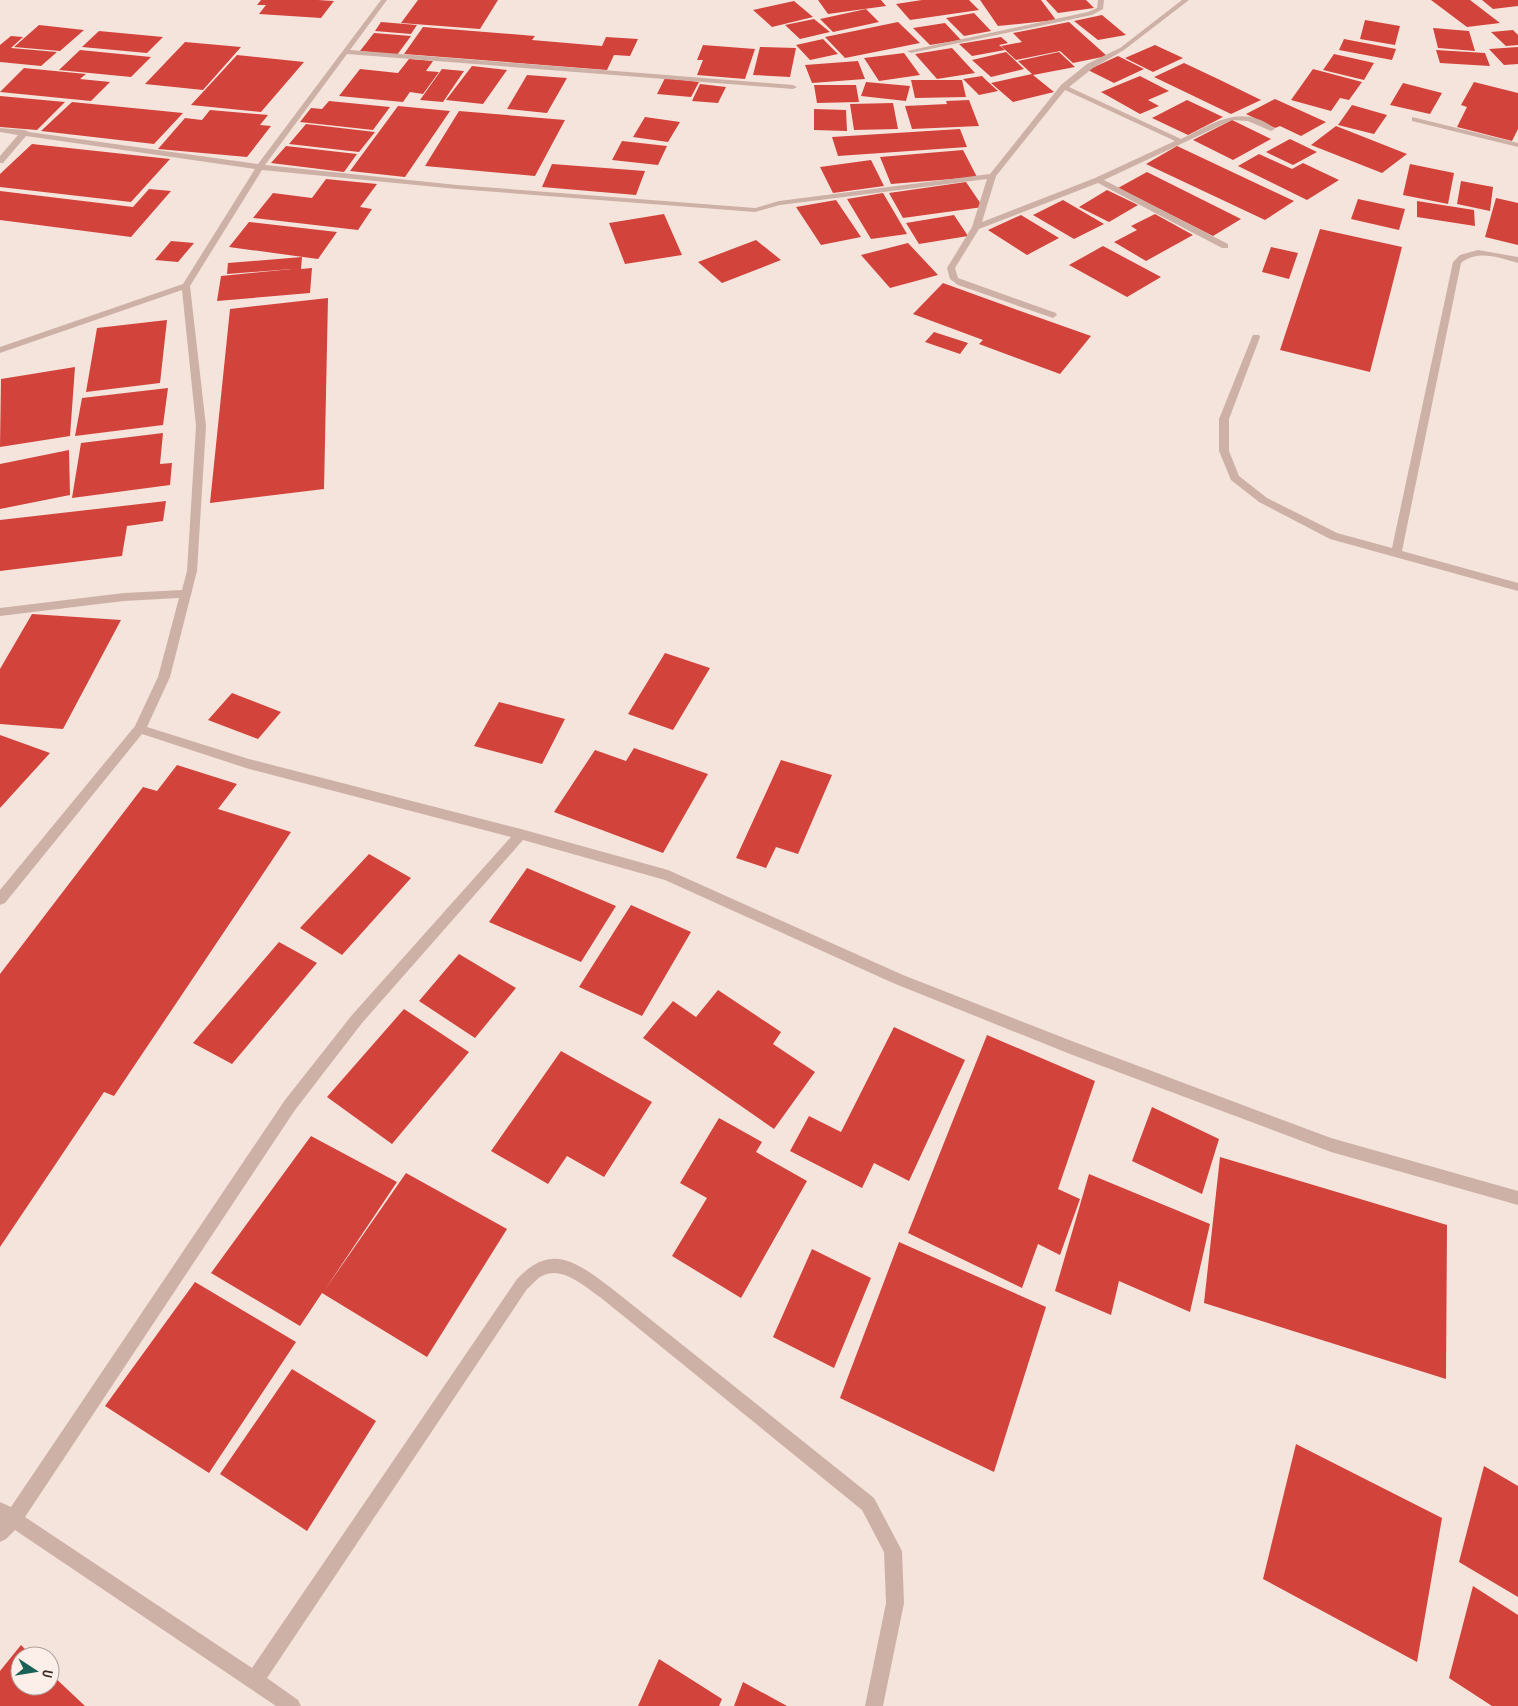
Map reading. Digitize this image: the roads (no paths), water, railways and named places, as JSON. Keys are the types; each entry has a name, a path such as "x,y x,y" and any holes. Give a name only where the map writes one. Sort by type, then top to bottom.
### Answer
{"street":[{"path":"0,899 140,729 164,677 192,571 201,426 186,286 260,167 384,0"},
{"path":"911,51 1090,14 1100,9 1101,0"},
{"path":"1053,315 961,283 954,279 951,274 953,263 976,227 992,176 1064,87 1090,66 1122,49 1186,0"},
{"path":"347,52 793,87"},
{"path":"1064,87 1180,141"},
{"path":"976,227 1098,180 1231,118 1248,119 1271,129"},
{"path":"1415,119 1518,145"},
{"path":"0,130 25,132 56,139 260,167 457,187 755,210 779,203 992,176"},
{"path":"0,161 25,132"},
{"path":"1098,180 1225,246"},
{"path":"1396,554 1457,262 1463,255 1474,252 1518,260"},
{"path":"0,350 186,286"},
{"path":"1256,337 1224,419 1224,451 1235,478 1263,500 1334,536 1518,587"},
{"path":"0,612 124,596 185,594"},
{"path":"140,729 249,764 521,834 668,875 898,979 1075,1049 1331,1145 1518,1198"},
{"path":"0,1533 7,1514 290,1105 357,1019 521,834"},
{"path":"254,1681 522,1284 539,1268 560,1265 605,1292 868,1504 894,1551 895,1603 874,1706"},
{"path":"7,1514 254,1681 280,1696 292,1706"}]}
